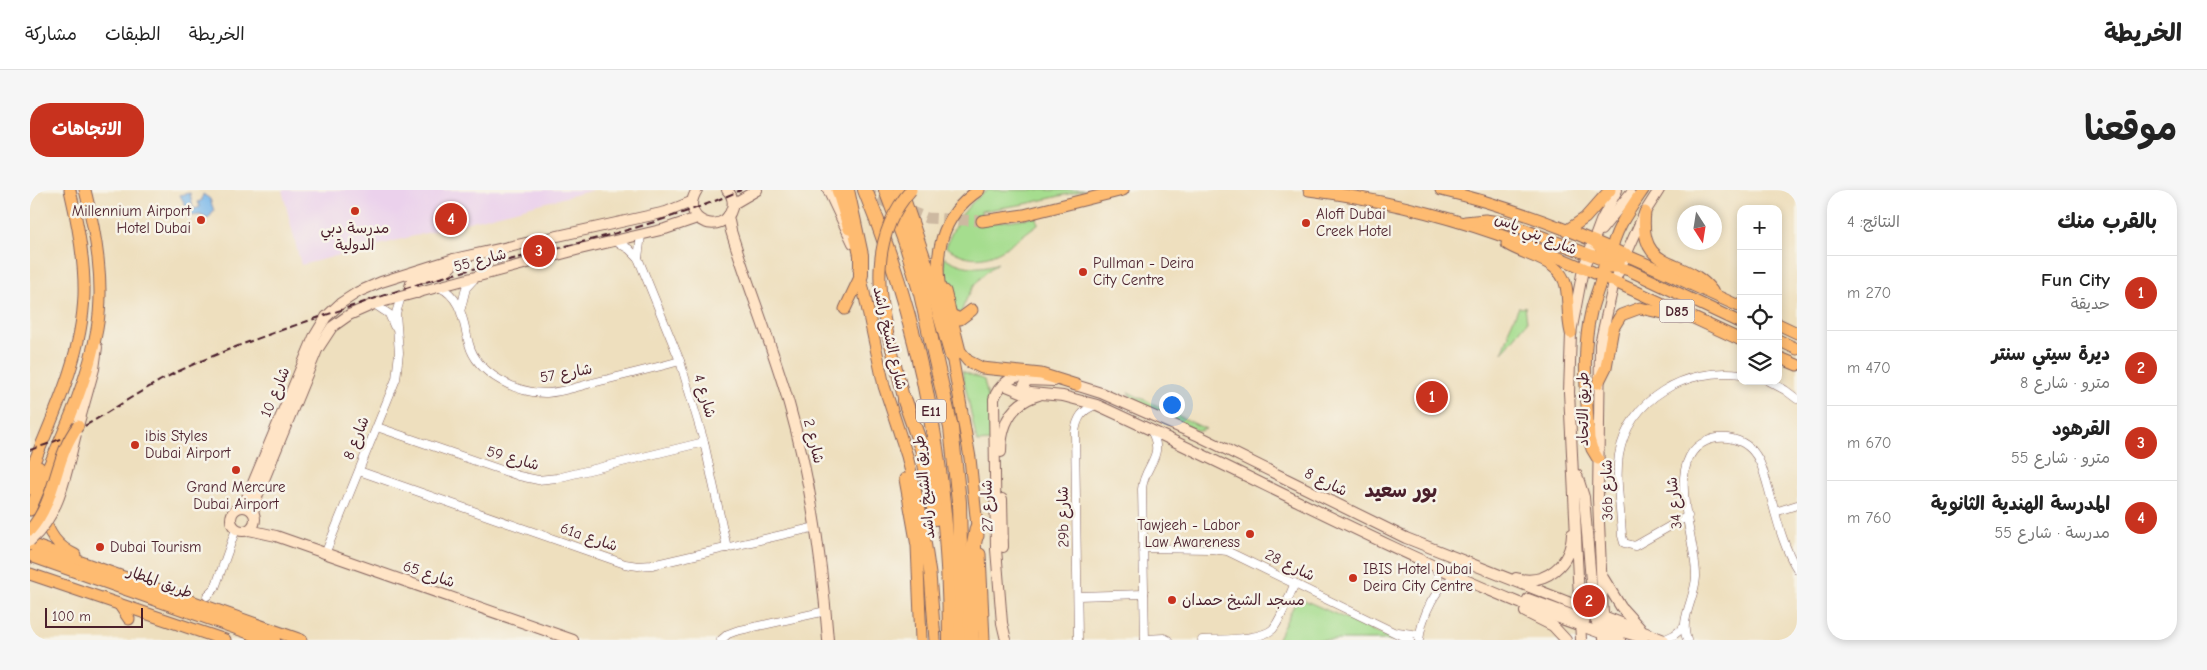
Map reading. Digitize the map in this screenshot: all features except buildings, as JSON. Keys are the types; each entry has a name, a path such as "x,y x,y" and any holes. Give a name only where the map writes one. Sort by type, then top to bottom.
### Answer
{"highway":[{"path":"847,190 861,256 861,276"},
{"name":"طريق الشيخ راشد","path":"866,190 888,250 904,302 928,396 938,460 948,559 950,640"},
{"name":"طريق الشيخ راشد","path":"886,190 911,260 928,320 951,428 972,639"},
{"path":"900,190 926,266 952,356"},
{"path":"905,401 922,450 940,540 948,559"},
{"path":"972,639 975,614 974,544 977,528"},
{"name":"طريق المطار","path":"32,556 248,640"},
{"name":"طريق المطار","path":"32,556 273,640"}],"main road":[{"path":"30,472 77,348 84,296 82,260 70,190"},
{"path":"30,510 82,383 97,330 100,296 98,262 86,190"},
{"name":"شارع الشيخ راشد","path":"837,190 861,276 873,340 907,456 921,514 929,567 935,637"},
{"path":"911,190 892,216 884,237 878,281 880,304 905,401 924,487 938,601 935,637"},
{"path":"977,528 964,424 952,356 952,341 937,277 938,255 943,234 961,206 979,190"},
{"path":"982,221 1024,216 1123,190"},
{"name":"شارع بني ياس","path":"1309,190 1379,201 1462,222 1584,269 1609,267 1614,282 1737,338"},
{"name":"شارع بني ياس","path":"1441,190 1510,211 1566,231 1595,238 1612,249 1737,305"},
{"path":"1566,231 1585,218 1610,190"},
{"path":"1598,459 1589,439 1585,354 1590,317 1609,267 1612,249 1625,218 1643,190"},
{"path":"1645,212 1646,238 1653,252 1664,261 1698,278 1714,295"},
{"path":"1462,222 1485,220 1506,223 1590,254 1609,267 1737,321"},
{"path":"1497,234 1515,249 1559,271 1566,287 1571,333"},
{"path":"1595,238 1609,267"},
{"path":"1609,267 1626,254"},
{"path":"938,255 941,278 960,350 968,362 982,368 1041,374 1072,384"},
{"path":"845,309 861,276"},
{"path":"1598,383 1606,367 1613,328 1621,315 1640,308 1671,316 1692,317"},
{"path":"951,316 960,319 972,310"},
{"path":"1782,326 1797,333"},
{"path":"1782,342 1797,349"},
{"path":"1782,359 1797,365"},
{"path":"893,413 895,435 917,546 921,640"},
{"path":"30,530 47,504 67,444 78,426"},
{"path":"30,455 42,443"},
{"path":"30,489 42,460 42,443"},
{"path":"52,456 43,506 47,526 56,542 91,565"},
{"path":"32,556 91,565 233,614 301,640"},
{"path":"32,556 49,580"},
{"path":"140,582 157,578"},
{"path":"30,581 49,580 225,640"},
{"path":"224,602 233,614"},
{"path":"119,604 129,619"}],"street":[{"path":"696,190 692,202 693,210 698,218 712,224 721,222 728,216 732,204 727,190"},
{"path":"732,204 757,190"},
{"path":"828,190 853,243"},
{"name":"طريق الاتحاد","path":"1594,625 1576,506 1569,377 1571,333 1584,269 1595,238 1617,190"},
{"path":"1626,254 1645,212 1659,190"},
{"path":"1595,238 1618,206 1630,194"},
{"name":"شارع 55","path":"348,298 381,282 454,259 666,212 692,202"},
{"name":"شارع 2","path":"728,216 730,230 789,404 805,468 816,527 828,640"},
{"name":"شارع 55","path":"332,327 349,315 374,304 476,276 641,235 698,218"},
{"path":"626,221 625,231 618,240 638,258"},
{"name":"شارع 2","path":"712,224 725,234 739,256"},
{"name":"شارع 4","path":"641,235 638,258 680,361 704,442 727,548"},
{"path":"417,292 410,288 412,280 448,270 453,266 454,259"},
{"path":"460,310 466,288 476,276"},
{"path":"381,282 389,288 389,300"},
{"name":"طريق الاتحاد","path":"1581,640 1594,625 1602,576 1598,459 1598,383 1600,344 1614,282"},
{"name":"شارع 57","path":"439,287 451,294 460,310 471,353 479,365 497,379 522,388 539,393 558,392 680,361"},
{"name":"شارع 8","path":"325,554 398,371 400,353 396,330 396,313 401,297"},
{"name":"شارع 10","path":"250,513 314,337 326,317 348,298"},
{"name":"شارع 8","path":"374,304 389,314 396,330"},
{"name":"شارع 10","path":"250,513 317,350 332,327"},
{"path":"32,556 57,502 94,369 97,350 97,330"},
{"path":"663,365 684,375"},
{"name":"36b شارع","path":"1688,516 1635,546 1624,543 1622,536 1619,455 1627,432 1640,412 1657,394 1682,380 1714,373 1737,374"},
{"name":"شارع 8","path":"1620,640 1594,625 1485,570 1406,538 1225,449 1114,398 1072,384 1022,375 1010,379 1004,385 1015,391 1046,393 1097,405 1500,595 1594,625 1647,633 1663,640"},
{"path":"1027,392 1023,387 1027,380 1072,384"},
{"path":"1004,385 995,394 994,406 996,556 1002,623 1006,640"},
{"path":"1776,385 1797,399"},
{"name":"شارع 27","path":"1013,640 1008,621 1004,579 1001,444 1003,431 1011,412 1026,399 1046,393"},
{"name":"29b شارع","path":"1078,640 1075,432 1076,422 1081,414 1088,408 1097,405"},
{"path":"1145,427 1154,426 1212,454 1217,454 1225,449"},
{"name":"شارع 59","path":"377,427 519,476 538,480 557,478 704,442"},
{"path":"1145,427 1154,436 1157,451 1152,466 1142,483 1145,639 1164,638 1168,640"},
{"name":"شارع 34","path":"1687,640 1684,627 1696,580 1696,562 1683,478 1687,460 1699,445 1707,441 1726,438 1744,444 1757,456 1787,550 1797,569"},
{"path":"1574,467 1584,497 1594,625 1644,638 1663,640 1674,635 1684,627"},
{"name":"61a شارع","path":"359,471 631,565 652,565 816,527"},
{"path":"1485,570 1530,580 1546,576 1556,570 1566,559 1569,551 1571,520 1576,506"},
{"path":"1775,512 1797,506"},
{"path":"207,596 215,588 234,527 231,518 234,512 250,513 254,525 249,530 240,531 234,527"},
{"name":"شارع 65","path":"250,513 276,536"},
{"path":"1342,522 1365,527 1397,541 1406,538"},
{"name":"شارع 65","path":"249,530 276,536 573,640"},
{"name":"شارع 28","path":"1143,550 1160,547 1166,549 1211,548 1227,551 1410,640"},
{"path":"1435,565 1438,575 1438,590"},
{"path":"1419,638 1424,620 1438,590 1449,580 1460,576"},
{"path":"1602,576 1627,614 1647,633"},
{"path":"1202,640 1237,640 1261,637 1272,631 1297,584"},
{"path":"1265,640 1277,630 1297,584"},
{"path":"1078,596 1144,594"},
{"path":"1500,595 1516,607 1553,626 1566,640"},
{"path":"721,640 728,634 736,631 826,611"},
{"name":"شارع 28","path":"1396,632 1419,638"}],"shaded area":[{"name":"مدرسة دبي الدولية","path":"282,190 593,190 301,265"}],"green space":[{"path":"988,190 1086,190 1025,204 981,211 982,224 1037,217 1038,224 995,254 984,257 972,257 960,254 946,247 962,215 980,195"},
{"path":"944,257 957,264 970,267 984,267 998,263 985,273 975,285 961,313 956,312 944,269"},
{"path":"1525,306 1527,322 1502,353 1509,335 1508,331 1519,307 1523,308"},
{"path":"962,371 984,380 989,402 991,441 977,442"},
{"path":"1128,392 1206,429 1199,431 1133,400"},
{"path":"1304,600 1394,640 1277,640 1296,601"}],"water":[{"path":"190,193 193,208 195,209 200,207 198,202 202,200 203,194 210,199 214,211 208,219 200,215 191,216 180,195"}],"tunnel":[{"path":"865,190 885,202 927,218 982,221"}],"railway":[{"path":"30,450 76,431 146,388 175,373 251,341 427,282 653,222 698,208 741,190"}],"place":[{"name":"مدرسة دبي الدولية","path":"355,211"},
{"name":"المدرسة الهندية الثانوية","path":"451,219"},
{"name":"Millennium Airport Hotel Dubai","path":"201,220"},
{"name":"Aloft Dubai Creek Hotel","path":"1306,223"},
{"name":"القرهود","path":"539,251"},
{"name":"Pullman - Deira City Centre","path":"1083,272"},
{"name":"Fun City","path":"1432,397"},
{"name":"ibis Styles Dubai Airport","path":"135,445"},
{"name":"Grand Mercure Dubai Airport","path":"236,470"},
{"name":"Tawjeeh - Labor Law Awareness","path":"1250,534"},
{"name":"Dubai Tourism","path":"100,547"},
{"name":"IBIS Hotel Dubai Deira City Centre","path":"1353,578"},
{"name":"مسجد الشيخ حمدان","path":"1172,600"},
{"name":"ديرة سيتي سنتر","path":"1589,601"}],"district":[{"name":"بور سعيد","path":"1401,490"}]}
